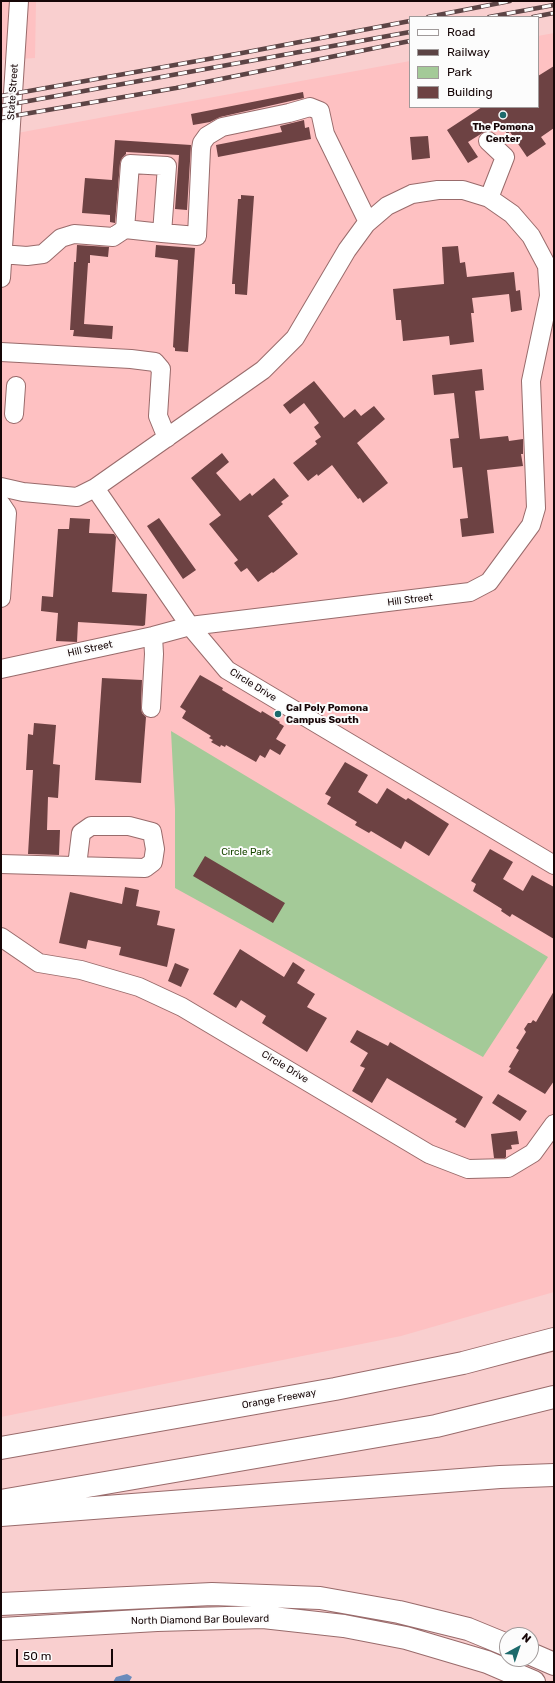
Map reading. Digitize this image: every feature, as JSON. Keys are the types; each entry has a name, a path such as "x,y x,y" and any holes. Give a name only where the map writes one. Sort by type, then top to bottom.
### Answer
{"main road":[{"path":"463,1364 554,1326"},
{"name":"Orange Freeway","path":"1,1448 335,1389 463,1364 554,1339"},
{"path":"1,1501 436,1426 554,1397"},
{"path":"1,1515 500,1477 554,1475"},
{"path":"1,1604 212,1594 320,1598 399,1612 468,1629 499,1642"},
{"name":"North Diamond Bar Boulevard","path":"1,1629 157,1620 263,1617 344,1626 406,1638 487,1662 534,1682"},
{"path":"539,1657 554,1664"}],"street":[{"name":"State Street","path":"1,278 19,1"},
{"path":"2,254 27,256 42,254 61,238 74,234 113,237 125,229 197,236 201,149 202,143 207,136 222,127 310,107 320,111 325,134 368,222"},
{"path":"1,487 23,492 78,497 95,488 263,370 295,338 347,250 368,222 387,206 412,194 438,190 463,190 490,198 505,157 488,141"},
{"path":"125,229 130,164 167,166 162,232"},
{"name":"Hill Street","path":"1,669 153,636 190,626 470,592 489,582 531,525 536,508 531,381 549,296 547,266 532,236 512,214 490,198"},
{"path":"1,352 131,359 155,362 161,369 158,416 167,438"},
{"path":"14,414 16,386"},
{"name":"Circle Drive","path":"95,488 190,626 227,670 554,865"},
{"path":"1,504 7,512 1,598"},
{"path":"151,708 154,654 153,636"},
{"path":"1,864 77,866"},
{"name":"Circle Drive","path":"1,937 39,963 81,970 139,987 182,1006 429,1154 468,1169 508,1168 533,1152 554,1124"}],"shaded area":[{"path":"1,1 36,1 35,58 1,60"},
{"name":"Cal Poly Pomona Campus South","path":"554,33 554,1292 401,1336 1,1417 1,136 409,61 409,108 539,108 539,36"}],"green space":[{"name":"Circle Park","path":"171,731 548,957 483,1057 175,888 175,809"}],"water":[{"path":"127,1674 132,1677 129,1682 113,1682 116,1677"}],"building":[{"name":"The Pomona Center","path":"554,66 554,128 541,137 546,144 527,157 510,132 507,134 500,122 468,142 478,157 468,163 447,130 480,108 539,108 539,75"},
{"path":"303,92 304,98 220,117 210,122 193,125 191,114"},
{"path":"304,120 305,128 309,127 311,139 218,157 216,145 282,132 280,126"},
{"path":"428,136 430,158 412,160 410,137"},
{"path":"115,140 191,145 187,210 175,209 179,155 126,152 120,163 115,223 110,222 110,215 82,213 85,178 112,180"},
{"path":"241,195 254,196 247,295 235,294 235,284 232,284 238,199 241,199"},
{"path":"77,245 109,247 108,257 90,255 90,263 88,263 84,324 113,326 112,339 73,336 74,330 70,330 74,262 76,262"},
{"path":"156,245 195,248 188,352 175,351 175,348 173,347 178,260 155,257"},
{"path":"458,246 460,263 465,262 467,277 514,272 516,291 520,290 522,310 511,312 509,294 472,298 474,313 471,313 474,342 450,345 449,336 403,341 401,320 396,320 393,289 444,284 442,247"},
{"path":"482,369 484,390 475,391 480,439 508,436 509,441 523,439 523,454 521,454 523,466 487,470 494,533 462,537 460,519 468,518 462,467 453,468 450,439 459,438 454,393 434,395 432,375"},
{"path":"314,381 344,418 355,409 361,416 374,406 385,419 357,443 388,483 363,503 360,498 358,499 332,465 318,476 317,474 308,481 293,463 317,444 315,441 321,437 314,427 319,423 304,403 290,414 283,405"},
{"path":"222,453 229,462 216,473 240,501 250,493 252,496 274,478 289,496 281,502 283,504 268,516 298,554 273,573 272,572 258,582 247,568 241,572 234,563 238,560 209,524 221,515 191,478"},
{"path":"70,518 90,519 89,533 114,534 116,537 112,592 147,594 145,625 78,622 77,642 56,641 58,613 41,611 42,596 53,597 58,529 69,529"},
{"path":"159,518 196,570 183,579 147,526"},
{"path":"200,675 261,713 262,711 284,726 276,739 286,745 280,755 270,749 265,758 260,755 256,762 226,745 225,747 221,745 220,747 211,742 213,740 209,738 211,736 182,718 186,711 180,707"},
{"path":"102,678 142,680 141,708 142,713 146,717 141,783 95,780"},
{"path":"34,723 56,725 53,764 60,765 58,798 48,797 47,830 60,830 59,855 28,854 33,770 26,770 28,734 33,735"},
{"path":"345,762 368,775 358,792 377,804 387,788 406,800 408,798 449,824 429,856 405,841 401,849 371,831 369,833 355,825 357,822 327,804 331,797 325,794"},
{"path":"490,849 513,862 503,879 523,891 532,875 554,887 554,939 512,914 510,917 501,911 502,909 473,891 476,884 471,881"},
{"path":"205,856 285,903 273,923 193,876"},
{"path":"125,887 139,890 136,906 160,911 157,925 175,929 167,967 119,955 121,947 88,940 86,949 59,943 70,892 122,904"},
{"path":"240,949 284,977 293,962 305,970 297,983 315,994 307,1007 327,1018 307,1052 262,1023 266,1016 241,1000 236,1008 213,994"},
{"path":"175,963 189,969 181,987 168,981"},
{"path":"554,991 554,1081 545,1094 508,1072 511,1068 509,1067 519,1050 516,1048 526,1032 524,1029 528,1023 531,1023 533,1020 536,1022"},
{"path":"357,1030 388,1046 390,1042 483,1097 465,1128 455,1122 457,1119 387,1078 372,1103 352,1091 365,1068 360,1066 368,1053 350,1042"},
{"path":"498,1094 527,1111 520,1121 492,1103"},
{"path":"517,1131 519,1144 511,1145 512,1149 506,1150 505,1158 494,1158 491,1134"}],"railway":[{"path":"433,16 510,1"},
{"path":"494,16 554,5"},
{"path":"538,16 554,13"},
{"path":"1,96 409,21"},
{"path":"1,106 409,32"},
{"path":"1,118 176,88 409,41"}],"place":[{"name":"The Pomona Center","path":"503,115"},
{"name":"Cal Poly Pomona Campus South","path":"278,714"}]}
